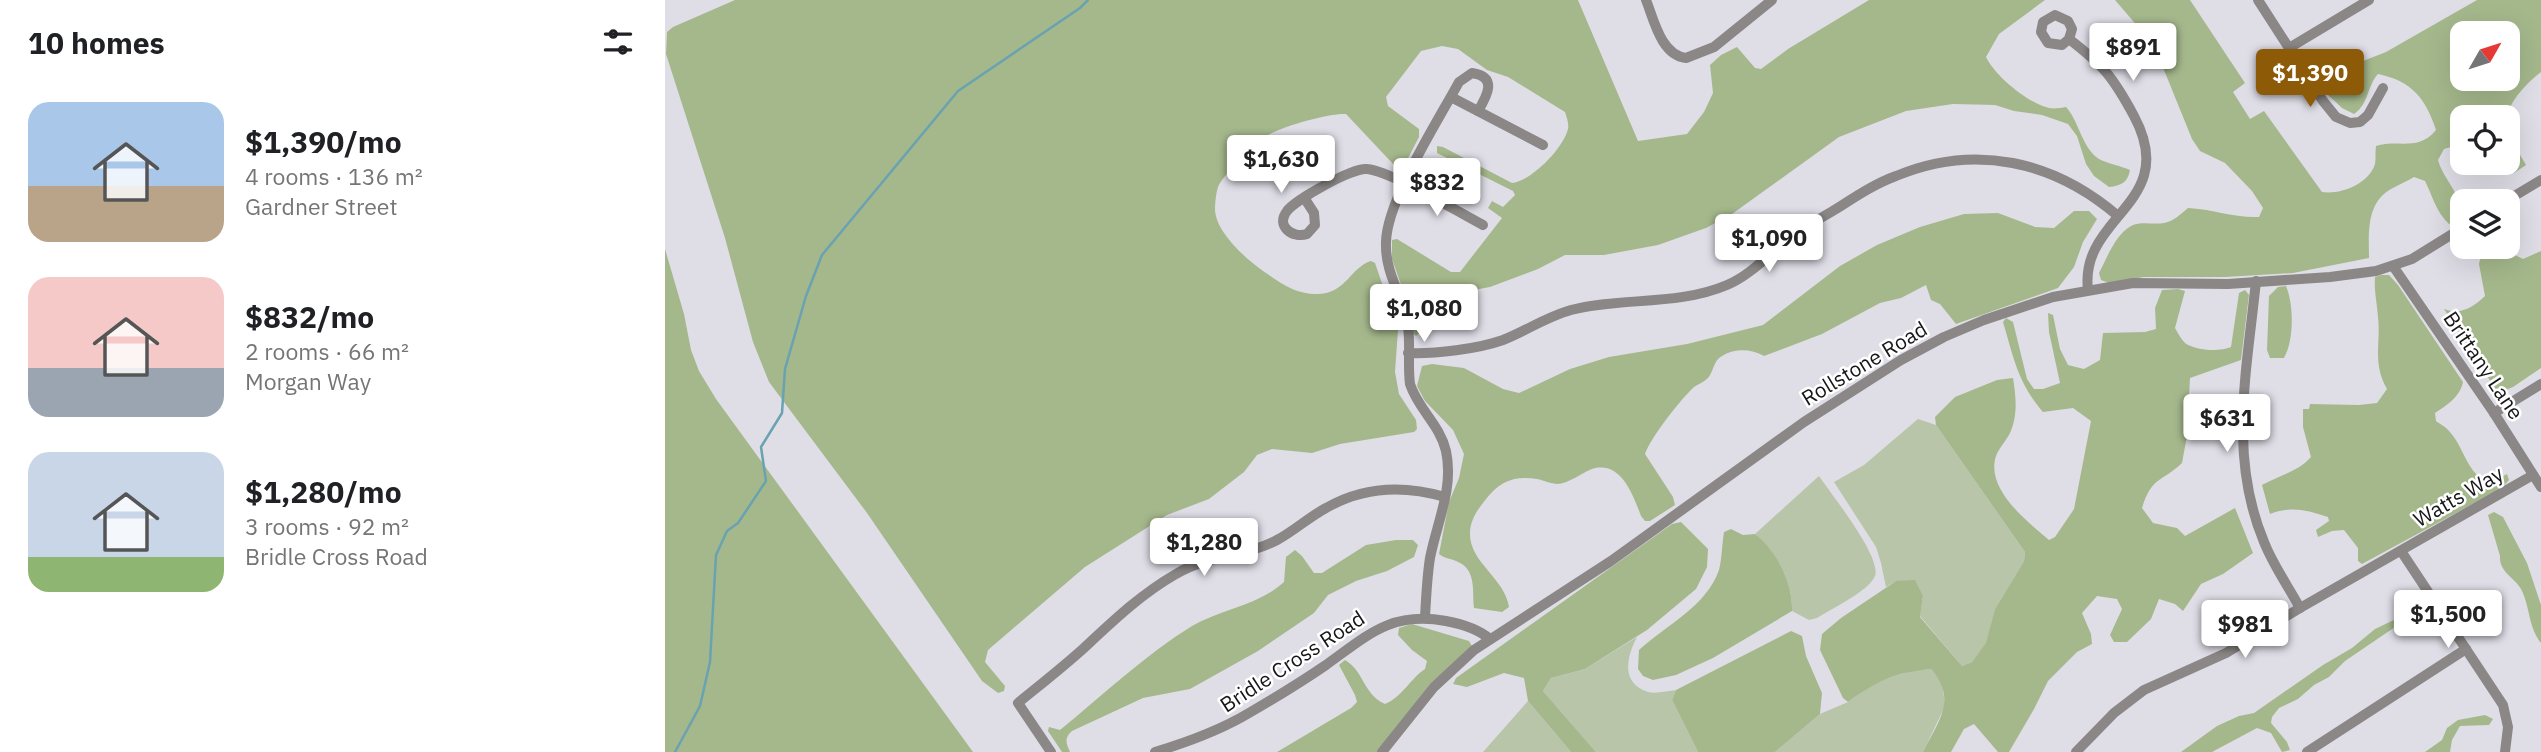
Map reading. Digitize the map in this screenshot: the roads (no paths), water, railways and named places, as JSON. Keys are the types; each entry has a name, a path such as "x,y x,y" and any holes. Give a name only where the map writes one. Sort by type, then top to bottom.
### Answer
{"street":[{"path":"1646,0 1664,43 1673,54 1686,58 1714,47 1766,2"},
{"path":"2258,0 2329,110 2344,122 2355,124 2364,119 2382,88"},
{"path":"2289,48 2369,0"},
{"path":"2069,39 2109,73 2144,135 2147,156 2143,181 2107,229 2089,265 2088,290"},
{"path":"1425,618 1430,557 1445,497 1448,470 1446,452 1437,427 1412,392 1408,329 1386,256 1389,220 1459,82 1467,75 1482,76 1489,89 1478,111"},
{"path":"1451,97 1543,145"},
{"path":"1408,354 1501,341 1548,318 1580,309 1681,297 1729,285 1791,237 1870,188 1895,176 1938,163 1961,160 1997,161 2028,166 2054,174 2083,189 2118,216"},
{"path":"1305,199 1346,173 1367,169 1405,184 1483,225"},
{"path":"2520,193 2541,180"},
{"name":"Rollstone Road","path":"1382,752 1439,682 1490,639 1611,561 1749,460 1901,360 1984,320 2053,297 2133,283 2228,284 2376,271 2412,259 2450,235"},
{"name":"Brittany Lane","path":"2393,266 2494,413 2541,487"},
{"path":"2256,281 2243,403 2244,473 2266,547 2300,608"},
{"path":"2494,413 2541,384"},
{"name":"Watts Way","path":"2076,752 2131,698 2144,690 2226,653 2533,475"},
{"path":"1051,752 1018,703 1131,605 1177,573 1194,565 1276,541 1327,507 1362,493 1390,488 1445,497"},
{"path":"2401,551 2503,705 2508,727 2505,752"},
{"name":"Bridle Cross Road","path":"1155,752 1196,739 1229,724 1299,683 1366,634 1407,618 1425,618 1474,629 1490,639"},
{"path":"2307,752 2466,649"}],"waterway":[{"path":"675,752 700,706 710,662 716,555 727,531 738,523 766,481 761,447 782,413 785,369 806,296 822,255 958,91 1088,0"}]}
